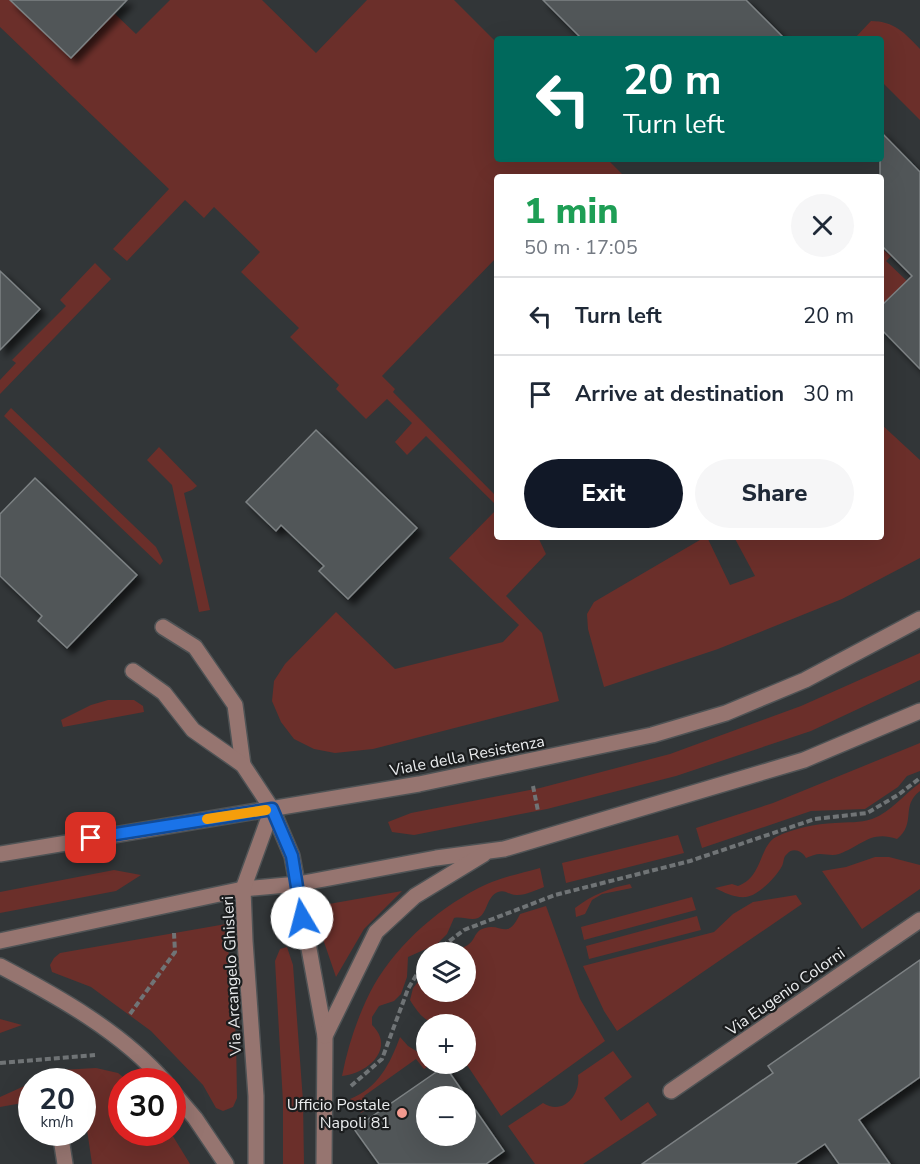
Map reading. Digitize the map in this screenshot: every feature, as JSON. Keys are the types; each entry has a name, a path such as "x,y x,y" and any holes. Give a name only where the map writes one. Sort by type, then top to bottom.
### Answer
{"street":[{"name":"Viale della Resistenza","path":"0,854 419,784 673,729 726,713 805,680 920,619"},
{"path":"163,627 195,647 235,705 243,765"},
{"path":"133,670 164,693 194,730 243,765 272,809 292,856 325,1036 324,1164"},
{"path":"325,1036 376,932 416,896 482,855 804,760 920,711"},
{"name":"Via Arcangelo Ghisleri","path":"256,1164 256,1096 243,888 272,809"},
{"path":"0,941 243,888 298,884 436,858 504,849"},
{"name":"Via Eugenio Colorni","path":"671,1091 920,920"},
{"path":"0,966 48,991 124,1042 151,1068"},
{"path":"186,1107 226,1164"},
{"path":"62,1146 65,1164"}],"path":[{"path":"448,942 464,930 555,895 690,861 815,819 867,813 898,795 920,778"},
{"path":"533,785 539,815"},
{"path":"129,1016 175,952 174,933"},
{"path":"345,1090 366,1075 382,1059 408,989 416,976"},
{"path":"0,1063 102,1054"}],"shaded area":[{"path":"0,0 10,0 71,58 114,13 136,34 170,0 262,0 316,53 367,0 454,0 494,40 494,162 610,162 622,174 494,174 494,260 382,376 395,389 393,392 494,494 494,503 426,436 407,455 395,442 412,423 387,399 366,419 336,389 339,385 290,337 299,328 241,272 260,252 214,207 204,218 185,200 127,261 113,249 169,189 0,27"},
{"path":"871,21 886,23 904,33 920,49 920,120 884,84 884,36 857,36"},
{"path":"884,250 891,256 886,261 907,281 884,304"},
{"path":"95,263 111,279 0,394 0,380 16,363 12,360 66,306 60,300"},
{"path":"11,408 156,547 163,561 160,565 4,416"},
{"path":"884,427 920,460 920,558 842,599 718,649 604,687 588,629 587,614 594,602 700,540 708,540 730,585 755,576 736,540 884,540"},
{"path":"159,447 197,486 184,493 210,610 199,612 172,485 147,460"},
{"path":"494,512 494,540 539,540 546,554 506,596 542,633 559,701 373,749 335,753 314,749 294,739 281,722 272,701 274,681 285,664 336,612 395,669 503,642 519,625 449,558"},
{"path":"920,653 920,680 811,731 676,776 547,809 414,835 392,832 388,822 411,813 540,788 670,754 801,706"},
{"path":"108,700 134,700 143,706 144,712 63,727 61,720 91,705"},
{"path":"920,743 920,771 907,776 898,787 865,809 811,811 702,848 696,828 773,803"},
{"path":"920,783 920,791 911,803 906,827 897,839 880,836 866,840 847,851 832,855 818,854 806,858 795,850 789,852 776,875 751,896 734,896 715,888 732,884 738,886 746,882 757,869 766,847 776,837 812,825 872,819"},
{"path":"678,835 684,853 566,883 562,863"},
{"path":"875,857 889,857 920,865 920,889 862,929 822,871 846,867"},
{"path":"540,868 544,887 519,895 498,892 491,897 484,913 478,918 454,918 447,934 439,942 416,942 416,953 408,957 407,977 401,994 394,1001 379,1006 372,1017 372,1025 379,1034 381,1042 380,1051 369,1065 352,1074 342,1076 347,1052 364,1006 374,985 396,954 438,914 470,893 500,879"},
{"path":"114,870 141,875 116,891 0,913 0,892"},
{"path":"630,884 632,888 602,894 592,900 585,914 576,917 575,908 588,899 608,890"},
{"path":"402,891 364,929 336,977 312,907"},
{"path":"796,895 802,904 617,1031 604,1011 583,966 714,932 733,914 753,902"},
{"path":"692,897 696,910 584,940 581,927"},
{"path":"546,906 580,999 605,1041 501,1116 473,1074 476,1074 476,1014 420,1014 410,1000 416,984 416,1002 476,1002 476,942 471,942 478,932 485,928 508,929 520,914"},
{"path":"697,916 701,930 589,959 586,946"},
{"path":"226,924 236,1037 237,1098 233,1107 223,1111 216,1108 203,1085 151,1031 91,987 52,972 50,965 60,953"},
{"path":"287,947 293,965 303,1101 304,1164 283,1164 283,1102 275,961 280,949"},
{"path":"0,1019 22,1025 0,1033"},
{"path":"400,1037 416,1051 416,1059 364,1096 370,1107 361,1113 350,1099 375,1082 392,1057"},
{"path":"613,1051 632,1077 604,1098 621,1121 648,1102 657,1115 583,1164 535,1164 508,1126 543,1103 557,1107 564,1105 577,1090 578,1075"},
{"path":"96,1068 108,1071 108,1146 179,1146 190,1164 92,1164 89,1146 96,1146"},
{"path":"18,1089 18,1104 0,1107 0,1097"}],"building":[{"path":"10,0 127,0 71,58"},
{"path":"543,0 746,0 782,36 579,36"},
{"path":"884,135 920,172 920,369 884,332 884,303 912,276 884,248 884,174 880,174 880,162 884,162"},
{"path":"0,271 40,309 0,350"},
{"path":"316,430 417,528 348,599 319,571 324,566 281,525 276,531 246,502"},
{"path":"35,478 137,575 67,648 38,621 42,616 0,576 0,514"},
{"path":"920,960 920,1077 859,1120 890,1164 839,1164 825,1144 795,1164 642,1164 773,1073 768,1066"},
{"name":"Ufficio Postale Napoli 81","path":"433,1074 451,1074 459,1086 416,1086"},
{"name":"Ufficio Postale Napoli 81","path":"416,1086 416,1146 476,1146 476,1111 504,1151 486,1164 379,1164 354,1129"}],"slow traffic":[{"path":"207,819 266,810"}],"place":[{"name":"Ufficio Postale Napoli 81","path":"402,1113"}],"route":[{"path":"91,838 272,809 292,856 302,918"}]}
